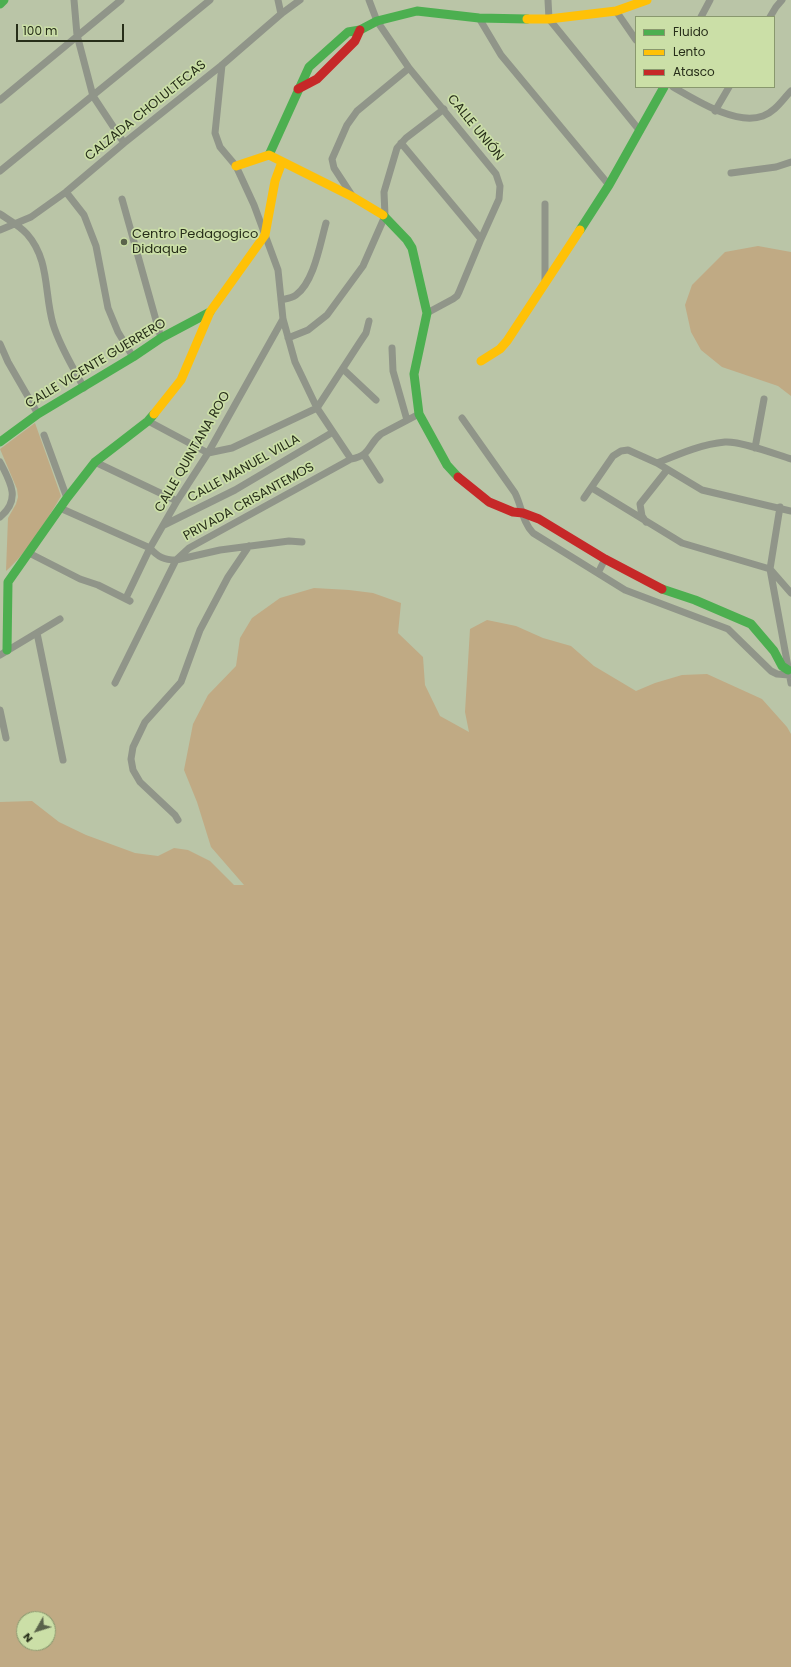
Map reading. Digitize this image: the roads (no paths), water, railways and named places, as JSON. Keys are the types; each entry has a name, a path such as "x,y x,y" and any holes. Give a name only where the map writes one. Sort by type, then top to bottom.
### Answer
{"street":[{"path":"0,4 4,0"},
{"path":"74,0 78,35 93,96 124,143"},
{"path":"0,100 121,0"},
{"path":"0,171 210,0"},
{"path":"278,0 280,14"},
{"name":"CALZADA CHOLULTECAS","path":"0,230 31,217 66,192 124,143 222,65 280,14 300,0"},
{"name":"CALLE UNIÓN","path":"369,0 377,21 409,68 496,174 500,186 499,199 457,296 427,313"},
{"path":"548,0 549,19 640,131"},
{"path":"269,155 309,67 348,32 360,30 377,21 417,11 479,18 549,19 616,11 647,0"},
{"path":"702,16 710,0"},
{"path":"771,16 782,0"},
{"path":"616,11 635,39"},
{"path":"479,18 501,55 609,185"},
{"path":"298,89 317,79 355,41 360,30"},
{"path":"222,65 215,133 220,147 236,166 278,270 283,319 294,362 317,408 351,459 364,455 376,438 386,431 419,414"},
{"path":"353,197 334,168 332,160 347,125 357,111 409,68"},
{"path":"481,361 503,346 545,280 609,185 663,88"},
{"path":"675,88 716,111 746,118 763,116 776,108 791,91"},
{"path":"716,111 728,88"},
{"path":"288,338 308,330 327,315 363,266 386,216 384,192 398,148 401,143 444,109"},
{"path":"401,143 481,238"},
{"path":"236,166 269,155 353,197 386,216 404,236 412,248 427,313 414,374 419,414 447,465 458,478 489,502 539,519 605,559 656,587 695,600 751,624 774,651 782,666 788,672"},
{"path":"3,653 8,582 67,498 95,462 148,421 181,380 210,312 265,235 275,181 282,162"},
{"path":"731,173 776,167 791,162"},
{"path":"66,192 84,216 96,246 108,308 118,332 133,357"},
{"path":"122,199 161,338"},
{"path":"545,204 545,280"},
{"path":"0,214 26,233 40,253 45,271 53,322 57,336 84,388"},
{"path":"281,300 295,296 303,288 310,277 326,223"},
{"name":"CALLE VICENTE GUERRERO","path":"0,442 38,414 84,388 161,338 210,312"},
{"name":"CALLE QUINTANA ROO","path":"29,553 80,579 98,585 128,600 150,548 208,453 283,319"},
{"path":"148,421 208,453 232,448 317,408 366,333 369,321"},
{"path":"0,344 8,362 38,414"},
{"path":"392,348 393,372 407,420"},
{"path":"343,369 376,400"},
{"path":"755,448 764,399"},
{"path":"462,418 515,493 521,504 518,513"},
{"name":"CALLE MANUEL VILLA","path":"164,525 235,490 333,432"},
{"path":"44,435 67,498"},
{"path":"658,463 685,451 726,442 755,448 791,460"},
{"path":"584,498 613,456 621,451 628,450 658,463 667,470 702,490 780,507 791,511"},
{"path":"364,455 380,480"},
{"name":"PRIVADA CRISANTEMOS","path":"115,683 176,560 189,548 351,459"},
{"path":"0,462 11,485 13,495 9,508 0,517"},
{"name":"CALLE MANUEL VILLA","path":"95,462 178,500"},
{"path":"646,522 642,516 640,504 667,470"},
{"path":"592,488 682,543 770,569 791,593"},
{"path":"780,507 770,569 791,683"},
{"path":"60,508 150,548 162,559 176,560 220,550 289,541 302,542"},
{"path":"518,513 533,533 625,590 728,629 771,671 777,674 788,672"},
{"path":"178,820 175,815 140,782 133,770 130,759 133,747 145,722 181,682 200,630 228,577 249,546"},
{"path":"598,573 605,559"},
{"path":"3,653 60,619"},
{"path":"37,633 64,760"},
{"path":"0,710 6,738"}],"place":[{"name":"Centro Pedagogico Didaque","path":"124,242"}]}
